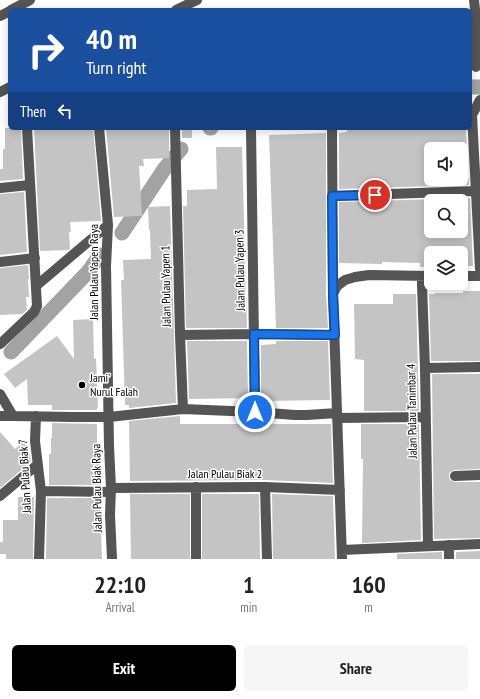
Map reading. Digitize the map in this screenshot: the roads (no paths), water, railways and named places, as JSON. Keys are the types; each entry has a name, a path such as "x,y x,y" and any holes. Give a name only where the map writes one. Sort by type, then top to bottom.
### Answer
{"street":[{"path":"15,8 30,0"},
{"path":"181,5 197,0"},
{"path":"474,0 476,19 476,67"},
{"path":"472,113 480,100"},
{"path":"0,344 36,310 37,306 27,130"},
{"name":"Jalan Pulau Yapen Raya","path":"99,130 108,225 106,266 108,417"},
{"name":"Jalan Pulau Yapen 3","path":"251,130 255,412"},
{"path":"332,130 333,294 342,555 428,546 480,544"},
{"path":"472,130 480,269"},
{"name":"Jalan Pulau Yapen 1","path":"175,133 183,409"},
{"path":"0,188 30,185"},
{"path":"332,196 476,191"},
{"path":"36,286 108,225"},
{"path":"0,262 34,258"},
{"path":"333,294 337,286 345,280 356,277 369,275 424,276"},
{"path":"468,276 480,276"},
{"name":"Jalan Pulau Tanimbar 4","path":"424,281 422,285 428,546"},
{"path":"180,335 335,335"},
{"path":"425,368 480,367"},
{"path":"0,394 13,416"},
{"path":"0,416 108,417 183,409 274,414 426,418"},
{"name":"Jalan Pulau Biak 7","path":"36,416 35,441 41,490 39,559"},
{"name":"Jalan Pulau Biak Raya","path":"108,417 112,559"},
{"path":"0,496 37,465"},
{"path":"455,476 480,475"},
{"path":"196,487 196,559"},
{"path":"265,487 267,559"},
{"name":"Jalan Pulau Biak 2","path":"41,490 265,487 340,490"},
{"path":"449,545 449,559"}],"waterway":[{"path":"472,87 480,87"},
{"path":"122,233 165,168 181,149"},
{"path":"11,352 88,272 100,255"}],"place":[{"name":"Jami' Nurul Falah","path":"82,385"}]}
